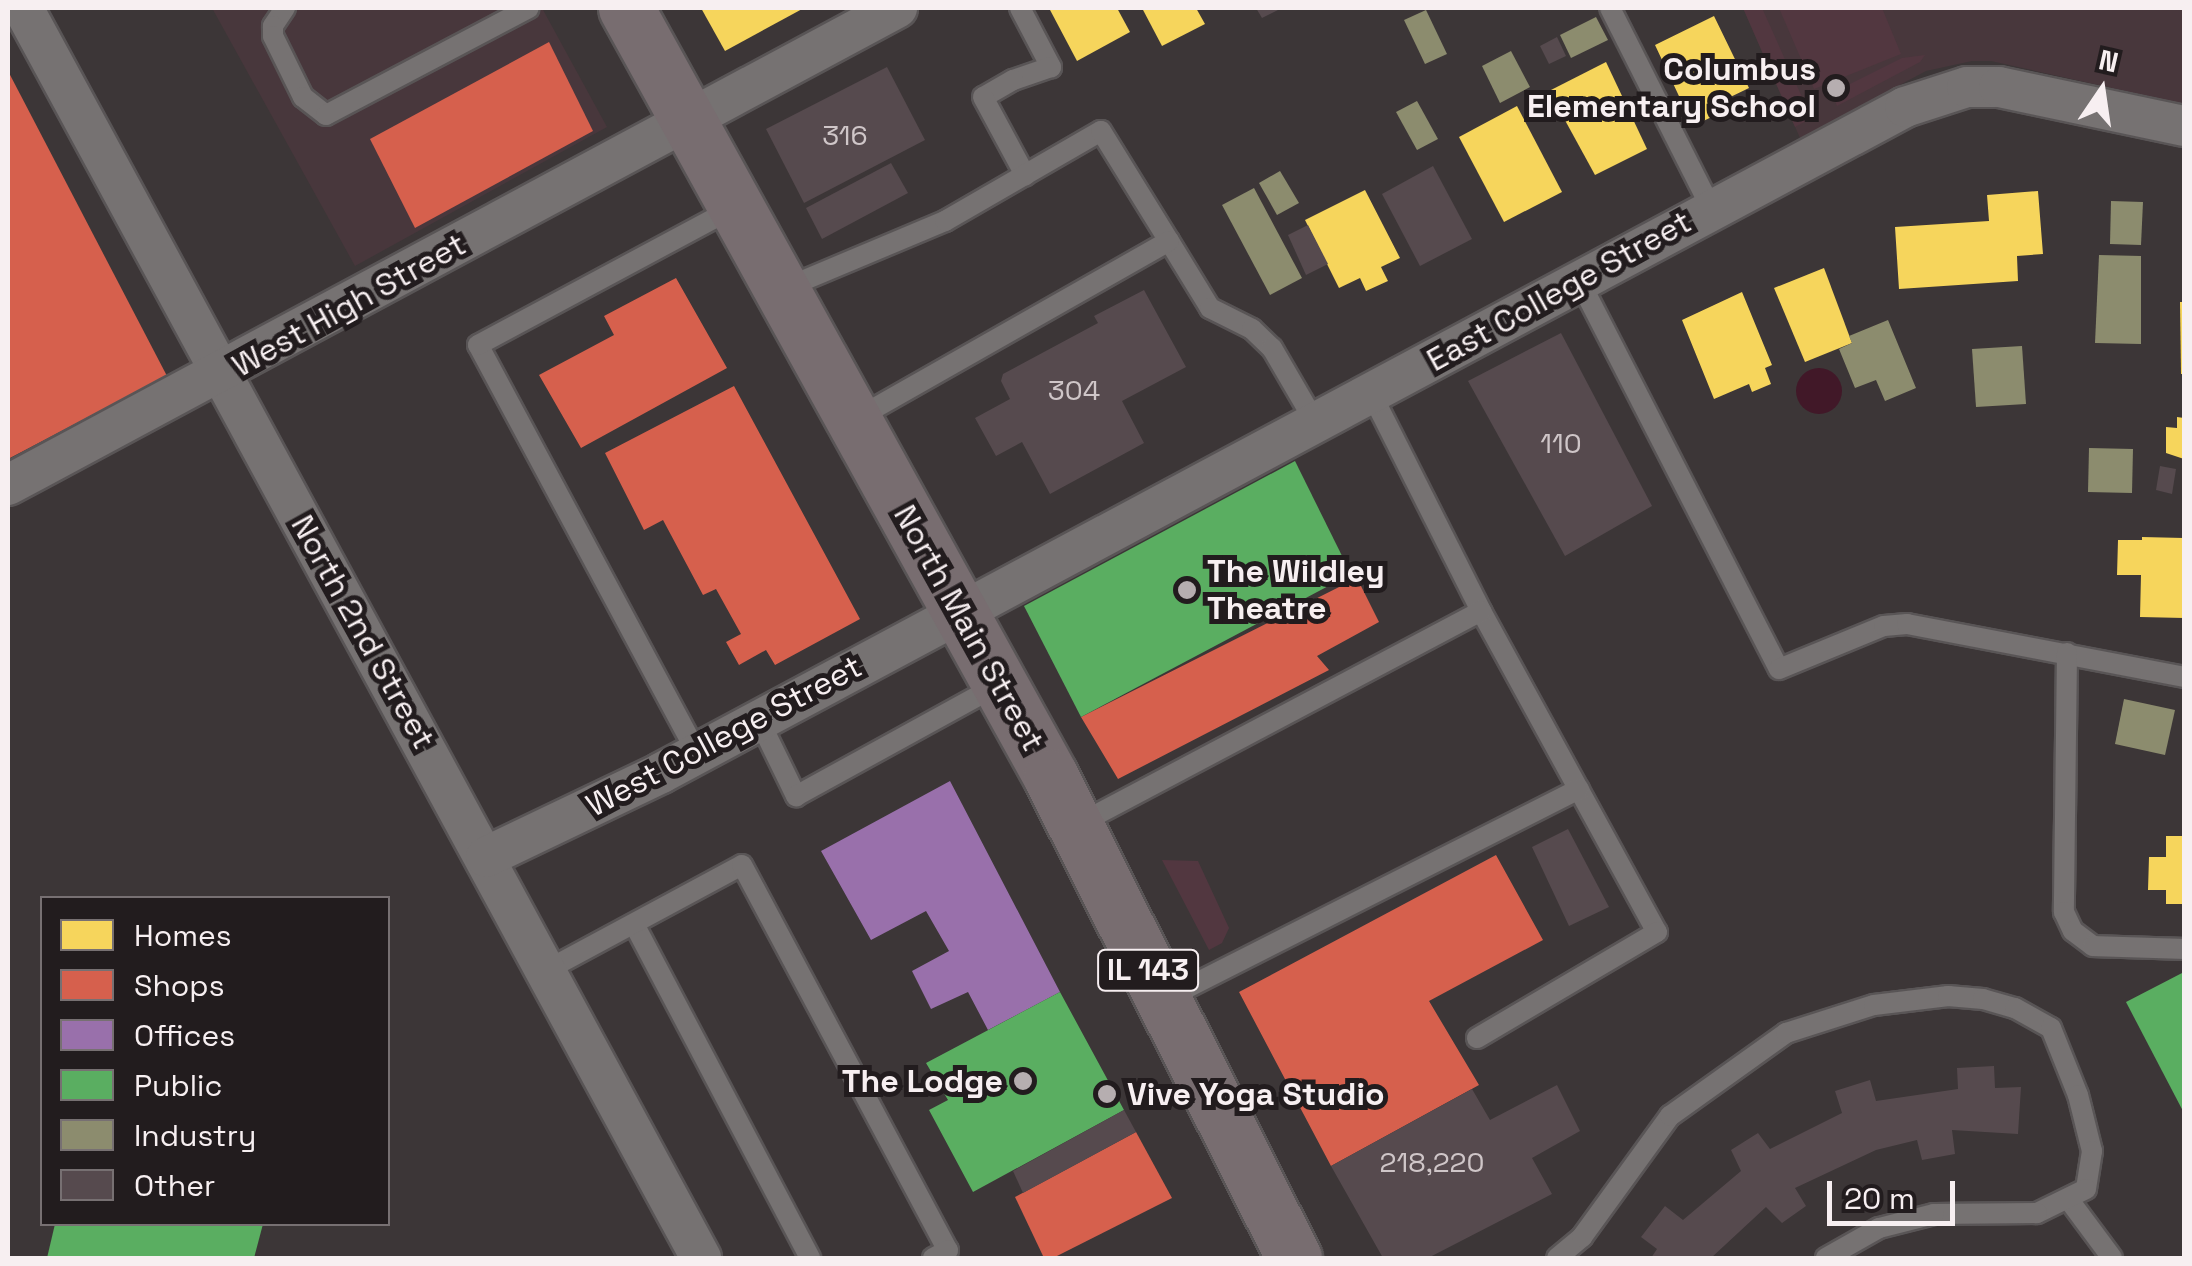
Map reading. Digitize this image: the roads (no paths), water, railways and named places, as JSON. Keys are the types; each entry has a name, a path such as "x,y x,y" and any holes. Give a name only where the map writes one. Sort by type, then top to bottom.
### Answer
{"main road":[{"name":"North Main Street","path":"626,8 1076,826 1294,1258"}],"street":[{"name":"North 2nd Street","path":"22,8 548,970 701,1258"},
{"name":"West High Street","path":"8,485 222,374 898,8"},
{"name":"East College Street","path":"960,610 1906,107 1967,87 2032,92 2184,126"},
{"name":"West College Street","path":"486,857 697,753 960,610"}],"lane":[{"path":"286,8 272,26 273,36 302,98 326,115 529,8"},
{"path":"1020,8 1051,67 1014,80 983,97 1025,175"},
{"path":"1610,8 1711,208"},
{"path":"782,290 945,221 1101,131 1210,308 1252,329 1272,348 1315,422"},
{"path":"697,753 478,345 736,207"},
{"path":"854,420 1169,241"},
{"path":"1580,282 1779,668 1884,626 1906,624 2184,676"},
{"path":"1372,392 1481,611 1657,932 1477,1038"},
{"path":"1076,826 1481,611"},
{"path":"2067,653 2064,912 2072,931 2093,946 2184,950"},
{"path":"759,720 796,796 1000,684"},
{"path":"1164,1000 1579,790"},
{"path":"548,970 742,865 948,1250 933,1258"},
{"path":"634,924 810,1258"},
{"path":"1558,1258 1582,1237 1670,1116 1786,1033 1874,1005 1983,998 2015,1008 2051,1028 2078,1095 2092,1151 2086,1190 2037,1213 1934,1214 1880,1228 1826,1258"},
{"path":"2070,1200 2112,1258"}],"place":[{"name":"Columbus Elementary School","path":"1836,88"},
{"name":"The Wildley Theatre","path":"1187,590"},
{"name":"The Lodge","path":"1023,1081"},
{"name":"Vive Yoga Studio","path":"1107,1094"}]}
